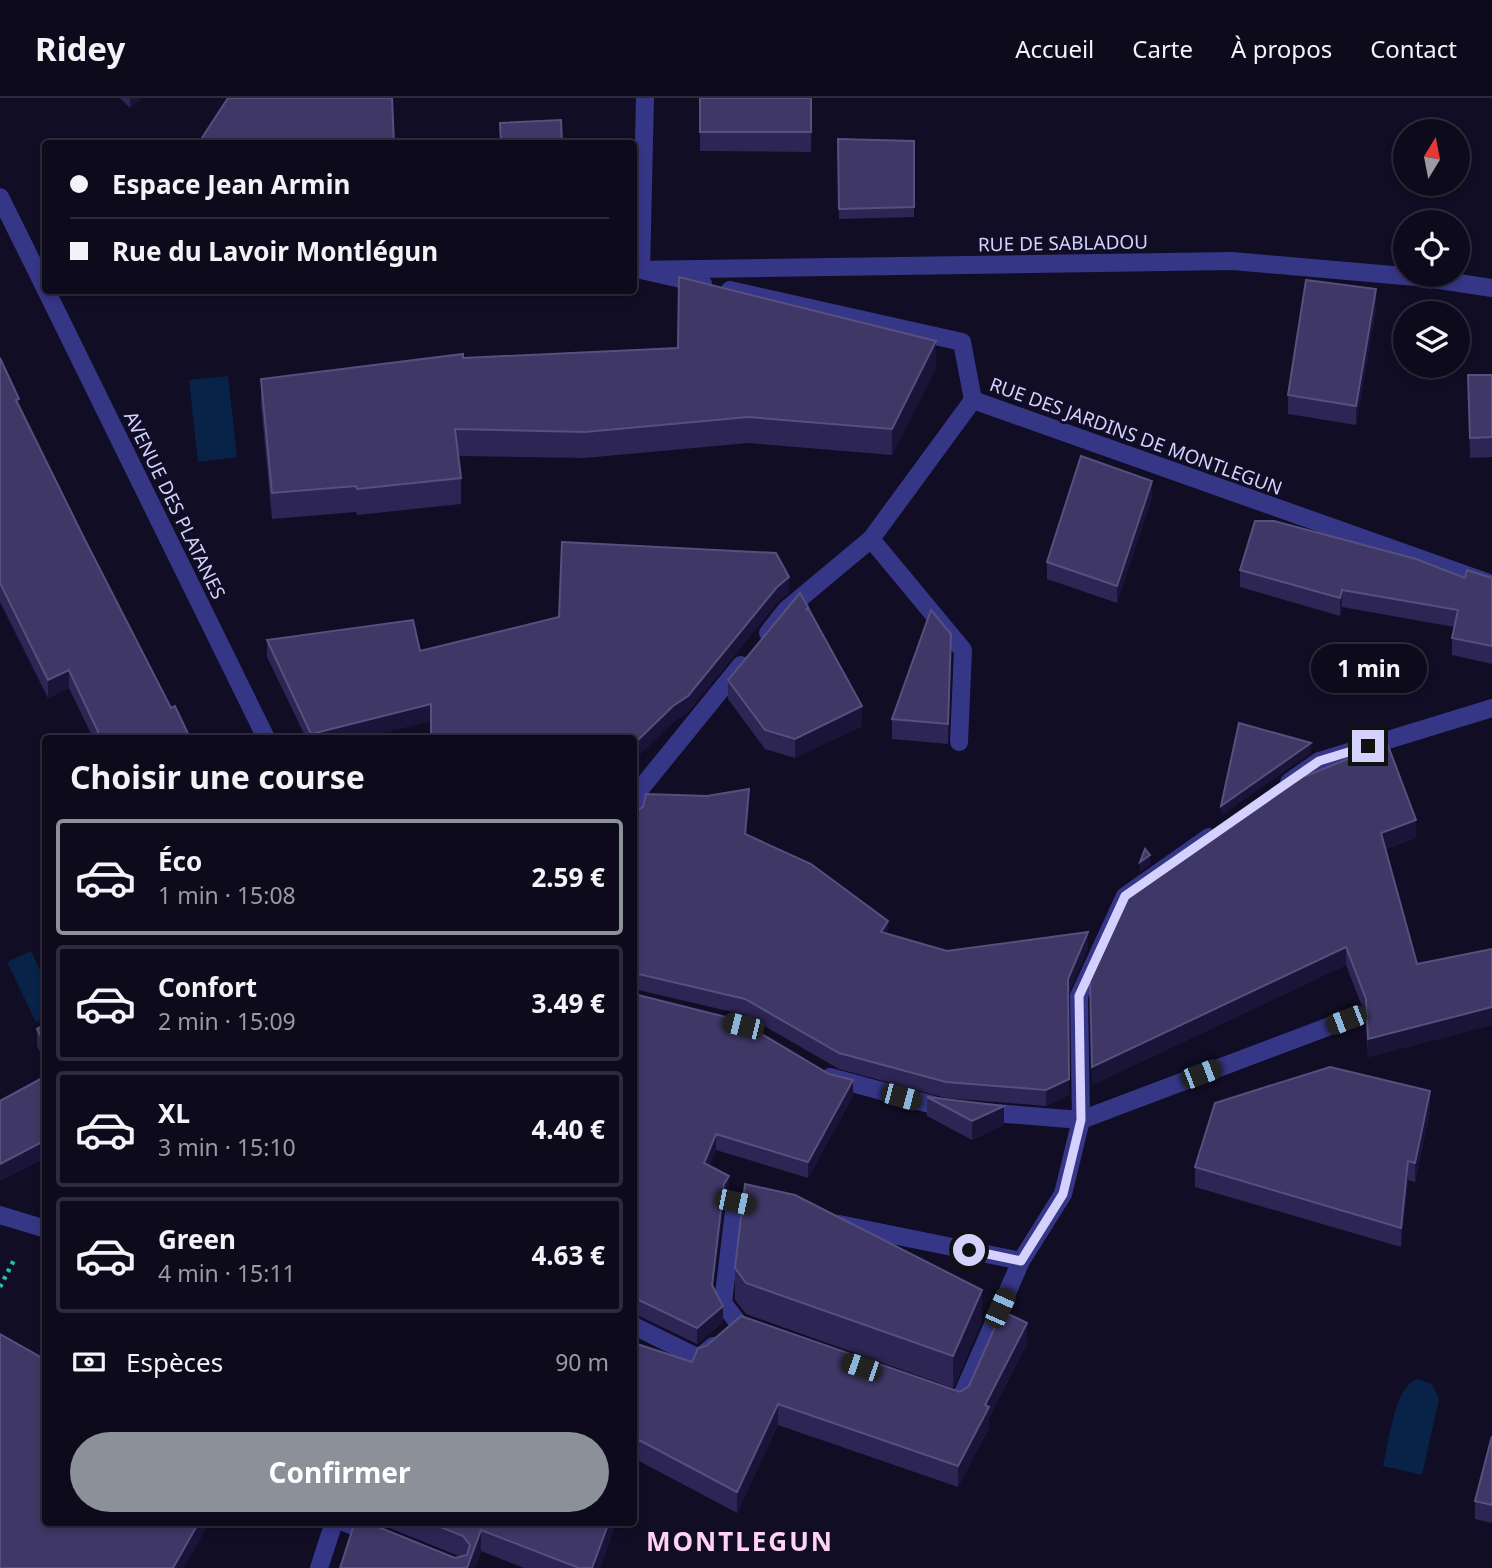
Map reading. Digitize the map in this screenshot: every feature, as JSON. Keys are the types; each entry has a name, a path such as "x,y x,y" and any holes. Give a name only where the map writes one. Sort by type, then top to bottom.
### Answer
{"street":[{"path":"637,270 645,98"},
{"name":"AVENUE DES PLATANES","path":"0,197 42,281"},
{"name":"RUE DE SABLADOU","path":"637,270 1232,261 1427,278 1492,288"},
{"name":"RUE DES JARDINS DE MONTLEGUN","path":"637,270 962,342 974,400 1492,584"},
{"name":"AVENUE DES PLATANES","path":"48,294 265,735"},
{"path":"637,793 786,610 871,539 974,400"},
{"path":"871,539 962,650 959,742"},
{"path":"1273,793 1319,761 1492,708"},
{"path":"933,1393 959,1402 1021,1261 1063,1194 1081,1120 1079,996 1125,896 1228,824"},
{"path":"811,1066 835,1080 944,1109 1081,1120 1346,1020"},
{"path":"637,1327 699,1358 745,1326 723,1303 735,1202 776,1210"},
{"path":"0,1215 42,1228"},
{"path":"816,1219 1021,1261"},
{"path":"319,1568 333,1526"},
{"path":"353,1526 395,1543"}],"water":[{"path":"228,376 237,457 198,462 189,380"},
{"path":"31,951 42,974 42,1019 36,1022 7,962"},
{"path":"1418,1379 1432,1384 1439,1399 1422,1475 1383,1466 1398,1403 1403,1392"}],"building":[{"path":"228,98 392,98 394,140 201,140"},
{"path":"700,98 811,98 811,132 700,132"},
{"path":"561,120 562,140 501,140 500,123"},
{"path":"838,139 914,141 914,207 839,209"},
{"path":"679,277 936,341 892,429 748,417 585,432 455,429 461,478 357,489 356,486 272,493 261,379 463,354 463,358 678,348"},
{"path":"1306,280 1376,289 1356,406 1288,395"},
{"path":"0,358 19,399 16,400 85,540 171,708 175,706 189,735 100,735 69,670 48,680 0,583"},
{"path":"1470,375 1492,375 1492,437 1470,438 1468,378"},
{"path":"1081,456 1152,481 1117,586 1047,562"},
{"path":"1255,521 1274,521 1416,559 1465,578 1467,570 1492,578 1492,646 1452,638 1458,610 1342,590 1340,598 1240,570"},
{"path":"562,542 776,553 789,577 777,587 688,696 673,706 637,741 637,735 431,735 431,704 311,734 267,640 413,620 420,651 559,617"},
{"path":"800,593 808,607 806,611 808,608 862,706 795,739 765,730 728,680"},
{"path":"931,610 951,634 948,724 892,719"},
{"path":"1239,723 1311,743 1221,806"},
{"path":"1387,743 1416,820 1381,833 1417,964 1492,949 1492,1007 1368,1039 1366,999 1346,947 1092,1067 1090,980 1134,886 1164,865 1168,870 1209,833 1308,764 1306,776"},
{"path":"749,789 745,834 811,864 888,921 881,932 947,951 1088,932 1068,979 1069,1079 1046,1090 946,1082 839,1053 745,999 637,974 637,810 643,807 646,794 707,796"},
{"path":"1145,849 1150,855 1140,862"},
{"path":"637,995 738,1020 829,1074 853,1080 808,1162 716,1134 704,1163 729,1176 724,1184 712,1285 723,1306 697,1328 639,1300"},
{"path":"1330,1067 1430,1091 1415,1163 1408,1161 1401,1228 1195,1167 1215,1103"},
{"path":"42,1078 42,1142 0,1164 0,1101"},
{"path":"927,1097 1004,1106 972,1121"},
{"path":"745,1184 795,1195 982,1290 953,1356 746,1283 735,1268"},
{"path":"1002,1311 1027,1323 985,1405 989,1407 958,1466 778,1404 737,1492 639,1440 637,1446 637,1344 692,1362 698,1348 706,1346 741,1316 960,1392 969,1386"},
{"path":"0,1334 42,1358 42,1526 197,1526 173,1568 0,1568"},
{"path":"1492,1436 1492,1505 1475,1501"},
{"path":"354,1526 376,1526 455,1558 467,1555 470,1545 463,1536 438,1526 608,1526 592,1568 579,1568 481,1530 467,1568 340,1568"}],"district":[{"name":"MONTLEGUN","path":"740,1542"}],"route":[{"path":"969,1250 1021,1261 1063,1194 1081,1120 1079,996 1125,896 1319,761 1368,746"}]}
